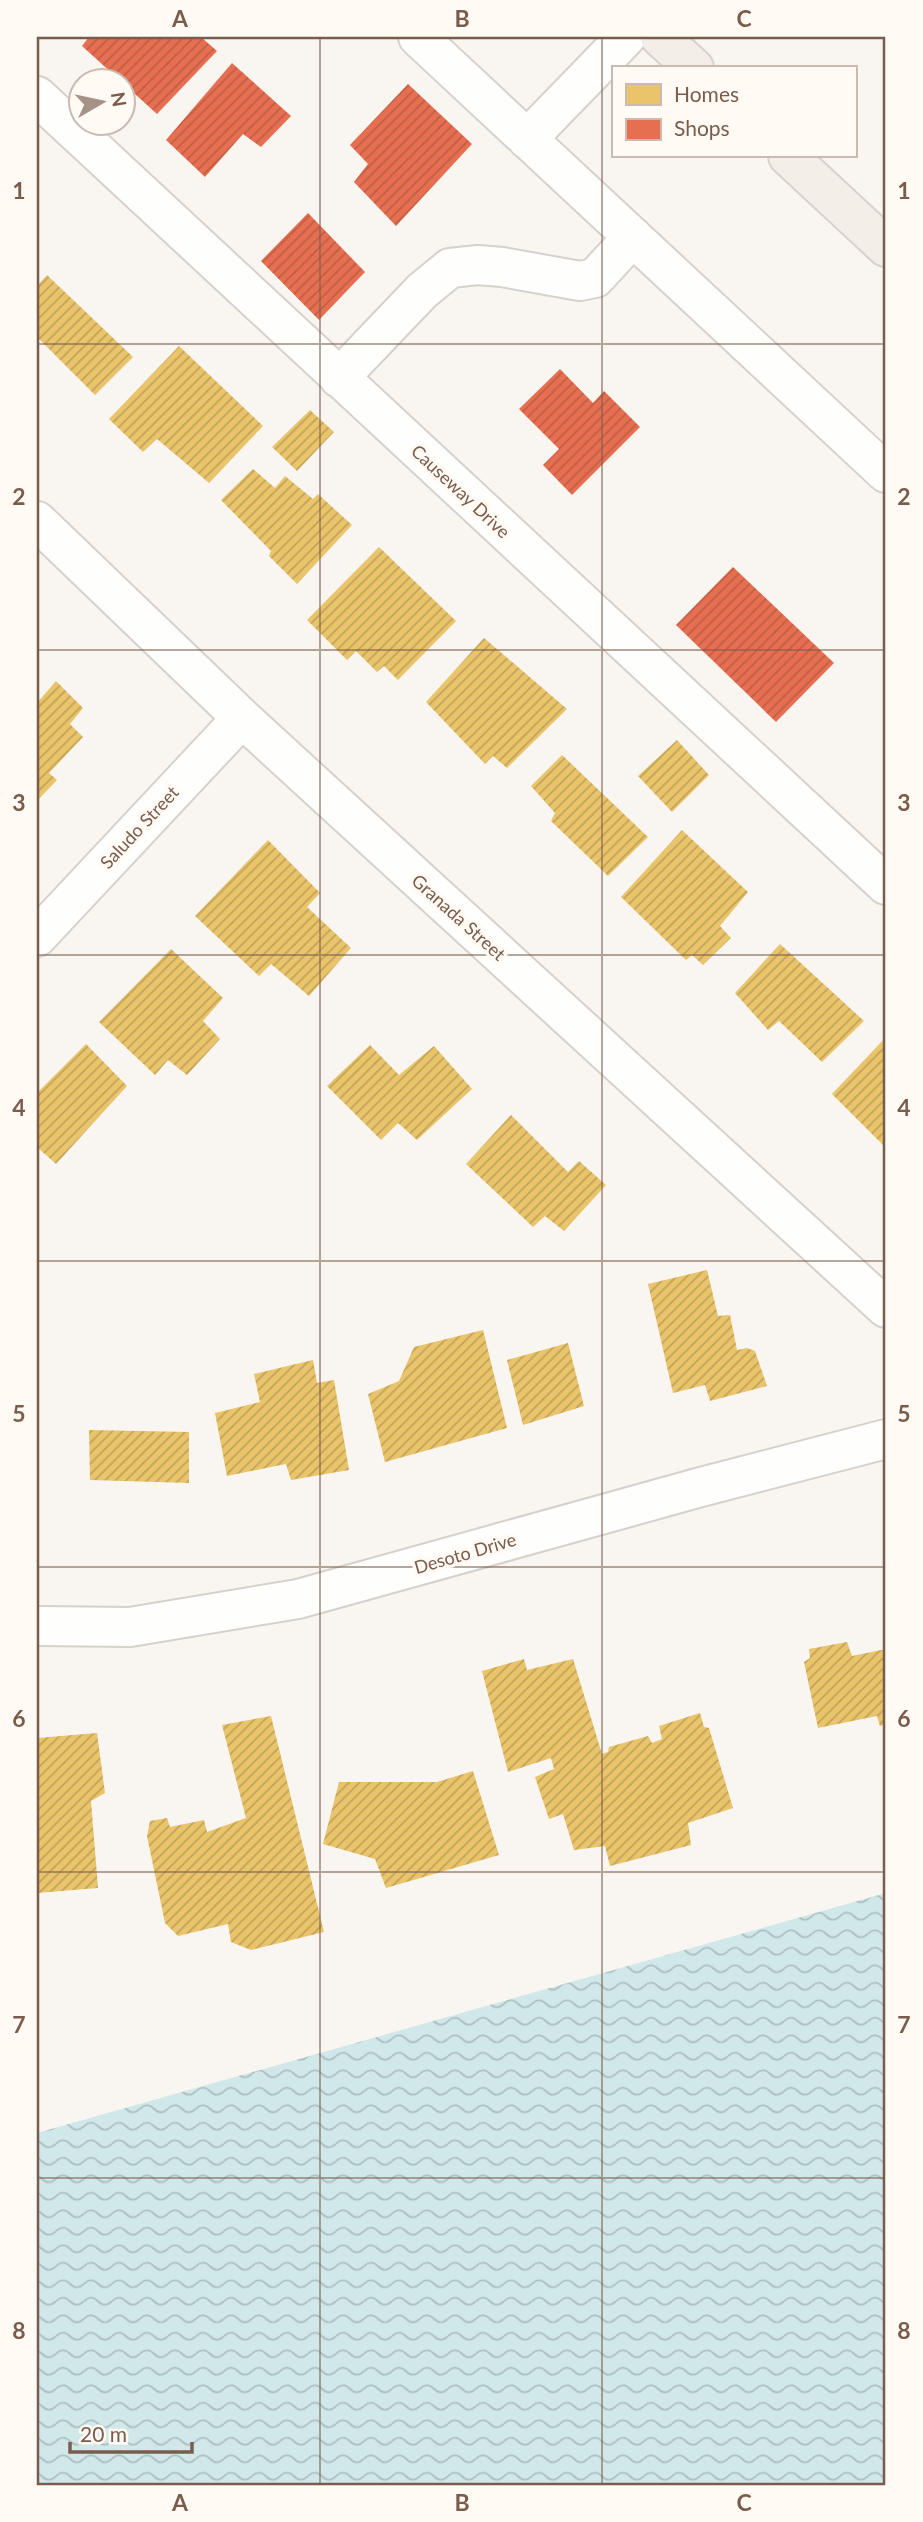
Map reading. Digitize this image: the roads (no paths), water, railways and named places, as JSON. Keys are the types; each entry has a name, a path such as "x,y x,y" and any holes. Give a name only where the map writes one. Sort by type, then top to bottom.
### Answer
{"main road":[{"path":"660,37 692,66"},
{"path":"790,158 886,247"}],"street":[{"path":"418,37 886,473"},
{"path":"527,139 626,37"},
{"name":"Causeway Drive","path":"37,96 886,885"},
{"path":"340,378 422,291 450,268 478,265 502,267 580,281 594,278 633,237"},
{"name":"Granada Street","path":"37,521 242,718 886,1308"},
{"name":"Saludo Street","path":"37,937 242,718"},
{"name":"Desoto Drive","path":"37,1626 130,1627 298,1599 690,1490 886,1439"}],"water":[{"path":"886,1893 886,2485 37,2485 37,2133"}]}
